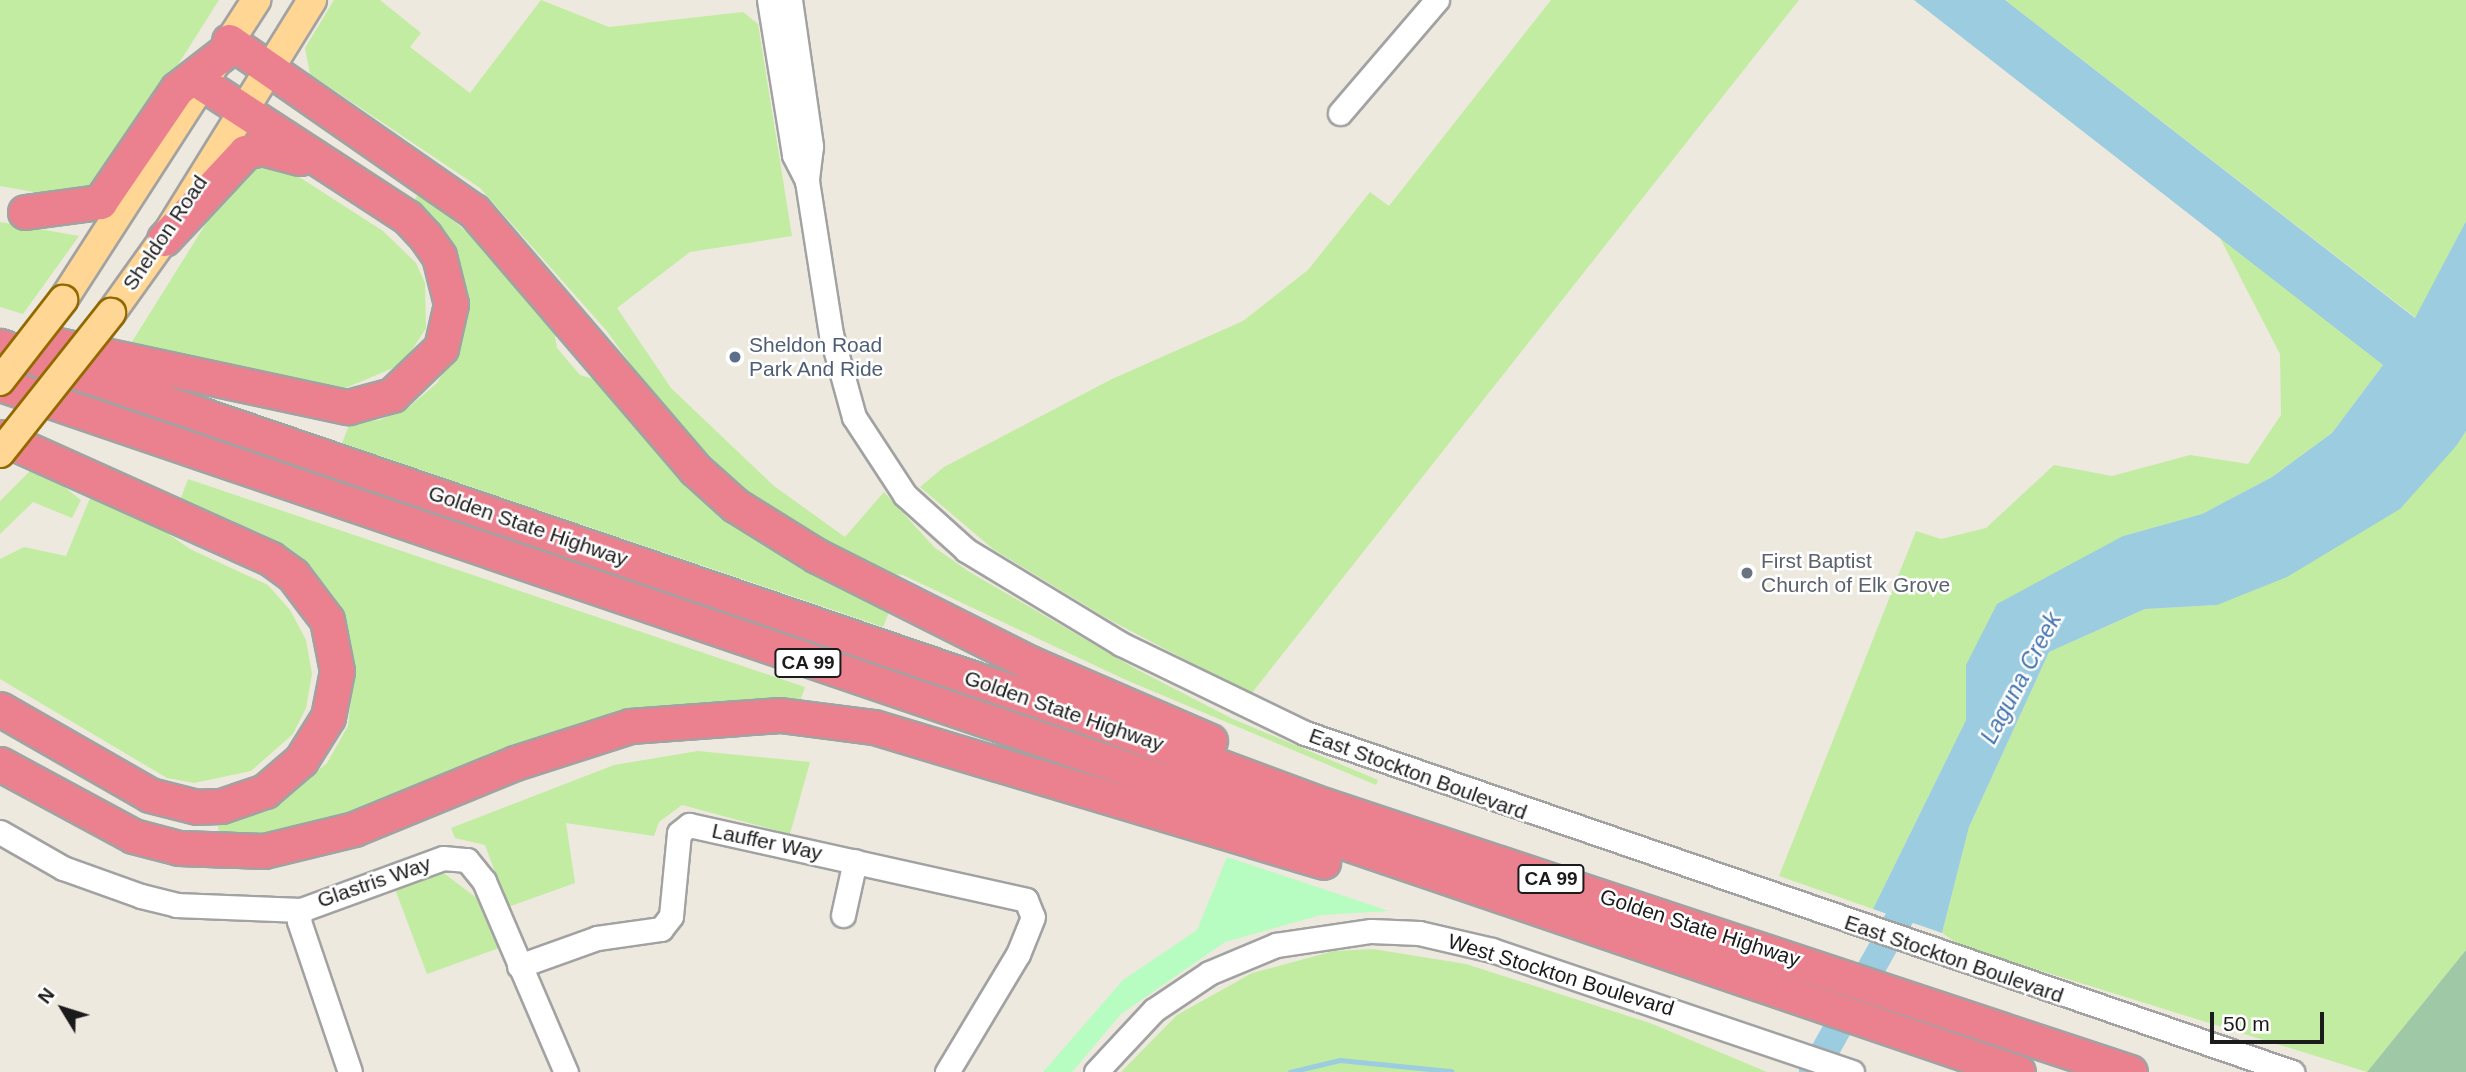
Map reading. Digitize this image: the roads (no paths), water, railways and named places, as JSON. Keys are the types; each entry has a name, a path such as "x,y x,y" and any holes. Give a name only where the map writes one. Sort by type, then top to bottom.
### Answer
{"highway":[{"path":"12,210 100,202 177,89 225,48 268,72 474,211 695,469 735,505 817,556 1030,663 1289,775 1324,805"},
{"path":"0,333 348,407 392,395 414,382 441,348 452,304 439,256 407,217 243,113 203,84"},
{"path":"164,239 245,152 262,148 326,166"},
{"path":"12,210 86,229 122,211"},
{"name":"Golden State Highway","path":"0,346 1057,707 1324,805 2130,1072"},
{"name":"Golden State Highway","path":"0,383 1668,957 1916,1036 2018,1072"},
{"path":"0,437 271,559 293,575 327,620 337,671 328,716 301,760 265,791 221,806 197,807 150,795 0,709"},
{"path":"0,764 133,836 179,848 264,851 354,829 515,763 629,726 729,714 826,719 1080,785 1466,902 1617,938"}],"main road":[{"path":"0,383 64,300 256,0"},
{"name":"Sheldon Road","path":"0,453 111,313 164,239 312,0"}],"street":[{"name":"East Stockton Boulevard","path":"769,0 794,155 807,181"},
{"name":"East Stockton Boulevard","path":"790,0 811,146 807,181 831,334 854,417 893,481 966,550 1121,644 1262,715 1427,779 2292,1072"},
{"path":"1340,113 1437,0"},
{"name":"Lauffer Way","path":"519,967 597,938 661,929 671,916 679,833 689,825 1003,893 1031,906 1033,917 1018,954 947,1072"},
{"path":"0,832 63,868 141,897 176,905 302,910"},
{"name":"Glastris Way","path":"350,1072 299,921 302,910 443,858 467,860 493,896 519,967 566,1072"},
{"path":"843,915 855,861"},
{"name":"West Stockton Boulevard","path":"1096,1072 1154,1010 1209,973 1276,945 1341,933 1451,939 1692,1016 1852,1072"}],"water":[{"path":"1914,0 2005,0 2415,318 2466,221 2466,431 2457,445 2400,509 2287,577 2217,605 2145,609 2049,652 1969,827 1942,933 1873,909 1966,720 1966,665 1997,604 2123,536 2202,514 2272,477 2332,433 2383,365"}],"waterway":[{"name":"Laguna Creek","path":"1813,1072 1918,885"},
{"name":"Laguna Creek","path":"1290,1072 1340,1060 1451,1071"}],"place":[{"name":"Sheldon Road Park And Ride","path":"735,357"},
{"name":"First Baptist Church of Elk Grove","path":"1747,573"}]}
